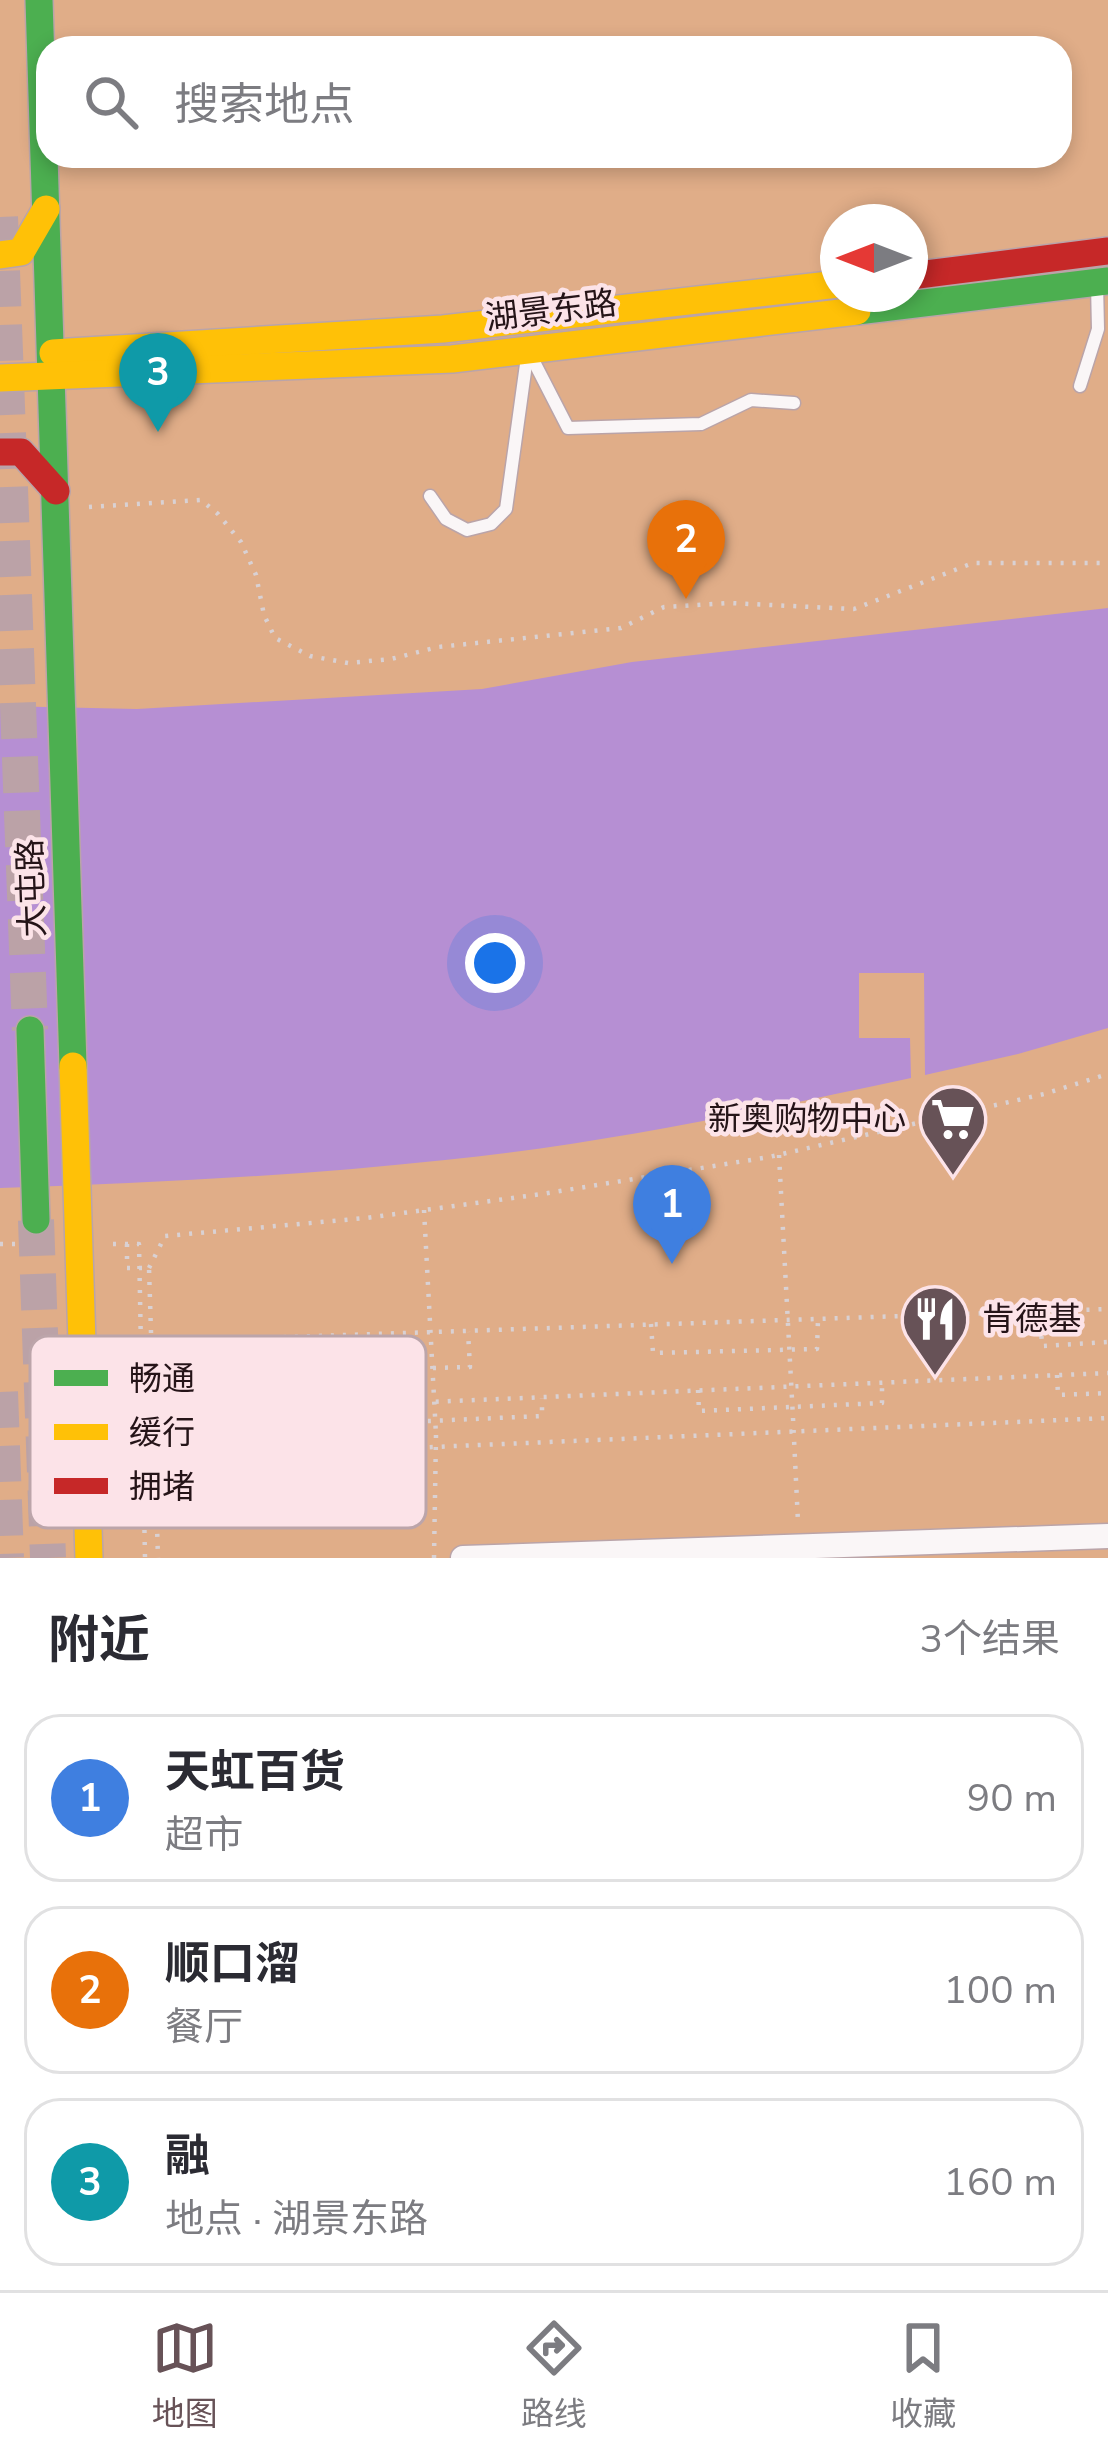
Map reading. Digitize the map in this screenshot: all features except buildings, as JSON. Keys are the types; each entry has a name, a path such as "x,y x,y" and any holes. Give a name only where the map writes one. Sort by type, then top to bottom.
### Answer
{"street":[{"name":"大屯路","path":"39,0 40,36"},
{"name":"大屯路","path":"45,168 82,1336"},
{"path":"0,255 21,252 46,209"},
{"path":"928,274 1108,251"},
{"name":"湖景东路","path":"0,355 51,365 452,359 1102,282"},
{"name":"湖景东路","path":"0,378 51,365 820,286"},
{"path":"0,452 21,452 56,490"},
{"path":"30,1030 36,1220"},
{"name":"大屯路","path":"87,1528 88,1558"},
{"path":"464,1558 1108,1536"}],"lane":[{"path":"1080,386 1098,329 1102,282"},
{"path":"528,350 568,428 701,424 751,400 794,403"},
{"path":"430,496 446,519 467,530 491,524 506,509 528,350"}],"path":[{"path":"83,507 200,500 241,542 275,638 310,656 348,663 438,647 621,628 664,607 729,603 854,609 973,563 1108,563"},
{"path":"151,1336 149,1268 165,1236 424,1210 779,1155 1044,1094 1108,1074"},
{"path":"779,1155 799,1546"},
{"path":"424,1210 436,1421 434,1558"},
{"path":"110,1229 110,1244 139,1244 140,1336"},
{"path":"127,1244 127,1268 149,1268"},
{"path":"309,1336 1108,1309"},
{"path":"1040,1312 1042,1346 1108,1342"},
{"path":"650,1324 653,1353 817,1349 818,1319"},
{"path":"433,1369 470,1367 468,1331"},
{"path":"426,1403 1108,1373"},
{"path":"1057,1375 1058,1395 1108,1393"},
{"path":"698,1390 699,1411 882,1403 882,1382"},
{"path":"426,1421 542,1416 542,1398"},
{"path":"426,1448 1108,1418"},
{"path":"144,1528 145,1558"},
{"path":"157,1528 158,1558"}],"shaded area":[{"path":"0,0 1108,0 1108,1558 0,1558"},
{"path":"1108,608 1108,1028 925,1075 924,973 859,973 859,1038 910,1038 911,1078 679,1125 504,1153 278,1175 0,1188 0,706 137,709 482,689 632,662"}],"tunnel":[{"path":"0,217 30,1030"},
{"path":"36,1220 40,1336"},
{"path":"0,1392 6,1558"},
{"path":"47,1528 48,1558"}],"traffic: fast":[{"path":"39,0 40,36"},
{"path":"44,168 73,1066"},
{"path":"928,303 1108,281"},
{"path":"30,1030 36,1220"}],"traffic: slow":[{"path":"0,255 21,252 46,209"},
{"path":"53,353 443,329 820,286"},
{"path":"0,378 452,359 849,312"},
{"path":"73,1066 82,1336"},
{"path":"88,1528 89,1558"}],"traffic: jam":[{"path":"928,274 1108,251"},
{"path":"0,452 21,452 56,491"}],"place":[{"name":"融","path":"158,432"},
{"name":"顺口溜","path":"686,599"},
{"name":"新奥购物中心","path":"953,1178"},
{"name":"天虹百货","path":"672,1264"},
{"name":"肯德基","path":"935,1378"}]}
